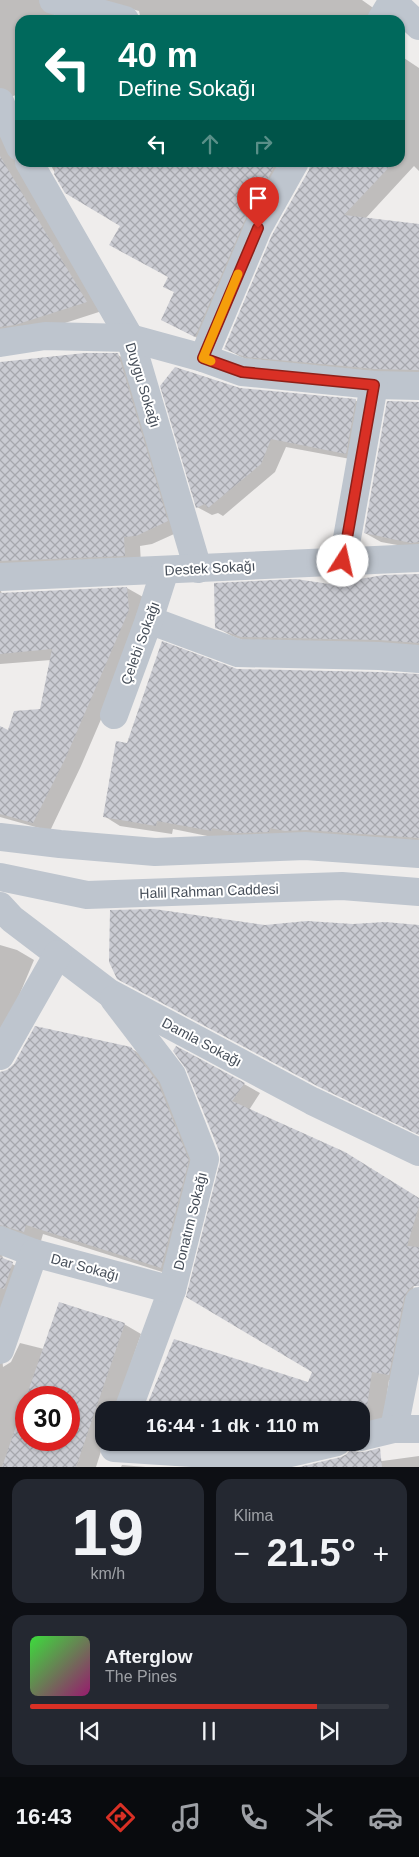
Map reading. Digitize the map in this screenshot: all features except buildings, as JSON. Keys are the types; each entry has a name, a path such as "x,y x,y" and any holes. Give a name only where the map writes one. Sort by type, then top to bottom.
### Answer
{"street":[{"path":"53,0 107,15"},
{"path":"389,5 403,15"},
{"path":"405,16 419,26"},
{"path":"0,102 15,136"},
{"name":"Duygu Sokağı","path":"32,167 130,338 198,569"},
{"path":"203,358 258,228 292,167"},
{"path":"0,343 45,336 130,338 203,358 242,372 374,385 419,386"},
{"path":"343,561 374,385"},
{"name":"Destek Sokağı","path":"0,577 419,558"},
{"name":"Çelebi Sokağı","path":"114,715 165,570"},
{"path":"149,620 238,653 379,656 419,659"},
{"path":"0,837 155,852 306,846 419,854"},
{"name":"Halil Rahman Caddesi","path":"0,877 87,895 342,886 419,892"},
{"name":"Damla Sokağı","path":"0,906 12,919 108,992 312,1101 419,1152"},
{"path":"0,1056 58,954"},
{"name":"Donatım Sokağı","path":"108,992 172,1075 205,1159 172,1290 131,1401"},
{"name":"Dar Sokağı","path":"0,1240 34,1253 172,1290"},
{"path":"0,1350 34,1253"},
{"path":"370,1435 407,1429 419,1301"},
{"path":"113,1453 269,1458 299,1451"}],"slow traffic":[{"path":"211,361 203,358 238,274"}],"route":[{"path":"258,228 203,358 242,372 374,385 343,561"}]}
